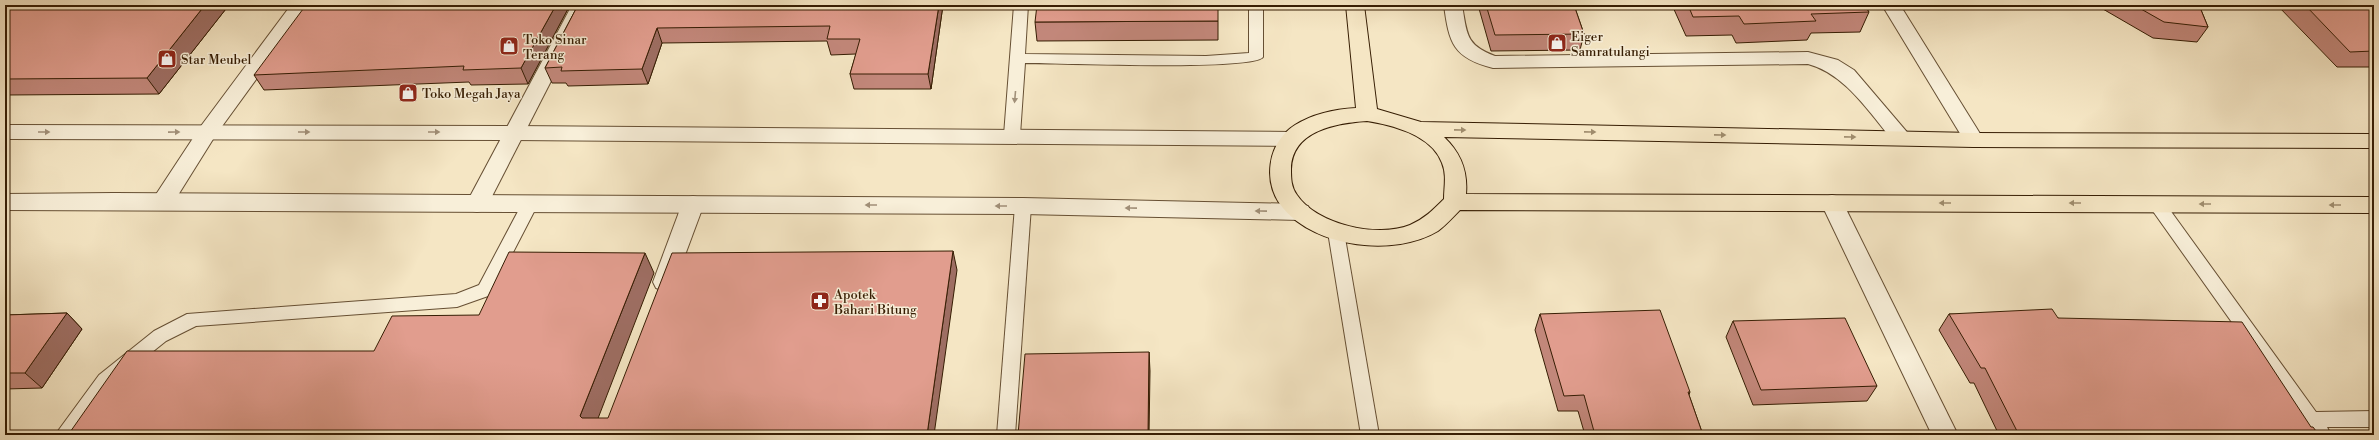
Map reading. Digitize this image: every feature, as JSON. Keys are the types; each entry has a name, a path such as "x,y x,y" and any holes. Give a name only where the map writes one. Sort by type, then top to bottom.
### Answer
{"highway":[{"path":"1355,5 1367,114"},
{"path":"1367,114 1404,122 1421,129 1438,143 1451,159 1456,177 1454,202 1430,225 1409,234 1385,238 1366,237 1336,232 1300,212 1288,198 1280,183 1279,167 1283,152 1292,139 1312,124 1338,116 1367,114"},
{"path":"1421,129 1974,140 2374,141"},
{"path":"1454,202 2374,205"}],"street":[{"path":"162,202 208,131 301,5"},
{"path":"477,204 581,5"},
{"path":"1453,5 1460,44 1473,56 1493,62 1808,58 1831,64 1847,75 1902,138"},
{"path":"1891,5 1974,140"},
{"path":"5,132 208,131 1012,135 1292,139"},
{"path":"5,202 1023,206 1300,212"},
{"path":"1832,203 1945,435"},
{"path":"656,301 693,204"}],"lane":[{"path":"1012,135 1021,5"},
{"path":"1018,58 1206,61 1256,57 1256,5"},
{"path":"64,435 105,380 160,336 192,319 457,300 484,290 530,204"},
{"path":"2156,204 2322,435"},
{"path":"1006,435 1023,206"},
{"path":"1336,232 1370,435"},
{"path":"2311,420 2374,419"}],"building":[{"path":"5,5 205,5 147,78 5,79"},
{"path":"306,5 556,5 521,68 463,70 464,66 254,75"},
{"path":"578,5 939,5 928,74 850,74 860,39 827,39 830,26 657,28 642,69 561,71 562,67 545,68"},
{"path":"1037,5 1218,5 1218,21 1035,22"},
{"path":"1486,5 1574,5 1584,34 1495,35"},
{"path":"1688,5 1864,5 1869,12 1811,14 1816,21 1744,24 1739,16 1693,17"},
{"path":"2134,5 2199,5 2208,27 2164,22"},
{"path":"2305,5 2374,5 2374,51 2350,52"},
{"path":"953,251 927,435 68,435 127,351 374,351 392,316 479,315 509,252 645,253 580,416 582,418 608,418 672,253"},
{"path":"2052,309 2058,318 2242,322 2311,427 2313,427 2319,435 2019,435 1985,368 1981,368 1949,314"},
{"path":"1660,310 1690,392 1688,392 1703,435 1595,435 1584,395 1564,396 1540,314"},
{"path":"67,313 25,373 5,373 5,315"},
{"path":"1845,318 1877,386 1761,390 1733,321"},
{"path":"1149,352 1148,435 1018,435 1025,354"}],"place":[{"name":"Eiger Samratulangi","path":"1557,43"},
{"name":"Toko Sinar Terang","path":"509,46"},
{"name":"Star Meubel","path":"167,59"},
{"name":"Toko Megah Jaya","path":"408,93"},
{"name":"Apotek Bahari Bitung","path":"820,301"}]}
